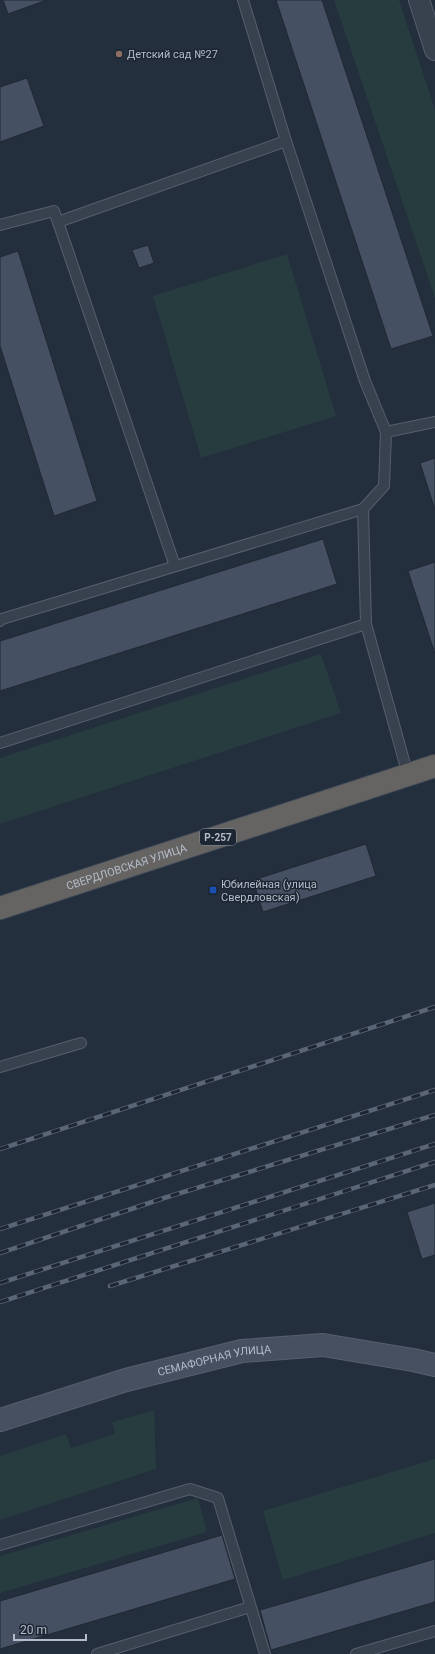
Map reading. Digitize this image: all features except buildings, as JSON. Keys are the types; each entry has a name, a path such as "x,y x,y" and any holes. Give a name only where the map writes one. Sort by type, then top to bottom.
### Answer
{"highway":[{"name":"СВЕРДЛОВСКАЯ УЛИЦА","path":"0,908 435,766"}],"main road":[{"name":"СЕМАФОРНАЯ УЛИЦА","path":"0,1420 126,1380 242,1352 323,1344 435,1365"}],"street":[{"path":"419,0 435,50"}],"lane":[{"path":"1,618 363,509 384,486 386,432 365,381 286,141 243,0"},
{"path":"58,222 286,141"},
{"path":"0,225 54,210 175,566"},
{"path":"386,432 435,422"},
{"path":"363,509 366,624 408,775"},
{"path":"0,743 366,624"},
{"path":"0,1067 81,1043"},
{"path":"0,1545 190,1489 218,1498 265,1654"},
{"path":"97,1654 250,1607"},
{"path":"356,1654 435,1631"}],"green space":[{"path":"334,0 399,0 435,110 435,298"},
{"path":"287,254 336,416 201,458 153,296"},
{"path":"321,654 341,713 0,824 0,758"},
{"path":"154,1410 156,1469 0,1520 0,1456 66,1434 71,1448 115,1434 112,1422"},
{"path":"435,1459 435,1533 283,1580 263,1511"},
{"path":"198,1498 207,1532 0,1593 0,1556"}],"railway":[{"path":"0,1149 435,1007"},
{"path":"0,1229 435,1090"},
{"path":"0,1253 164,1198 435,1115"},
{"path":"0,1283 435,1144"},
{"path":"0,1302 435,1162"},
{"path":"110,1286 435,1185"}],"place":[{"name":"Детский сад №27","path":"119,54"},
{"name":"Юбилейная (улица Свердловская)","path":"213,890"}]}
